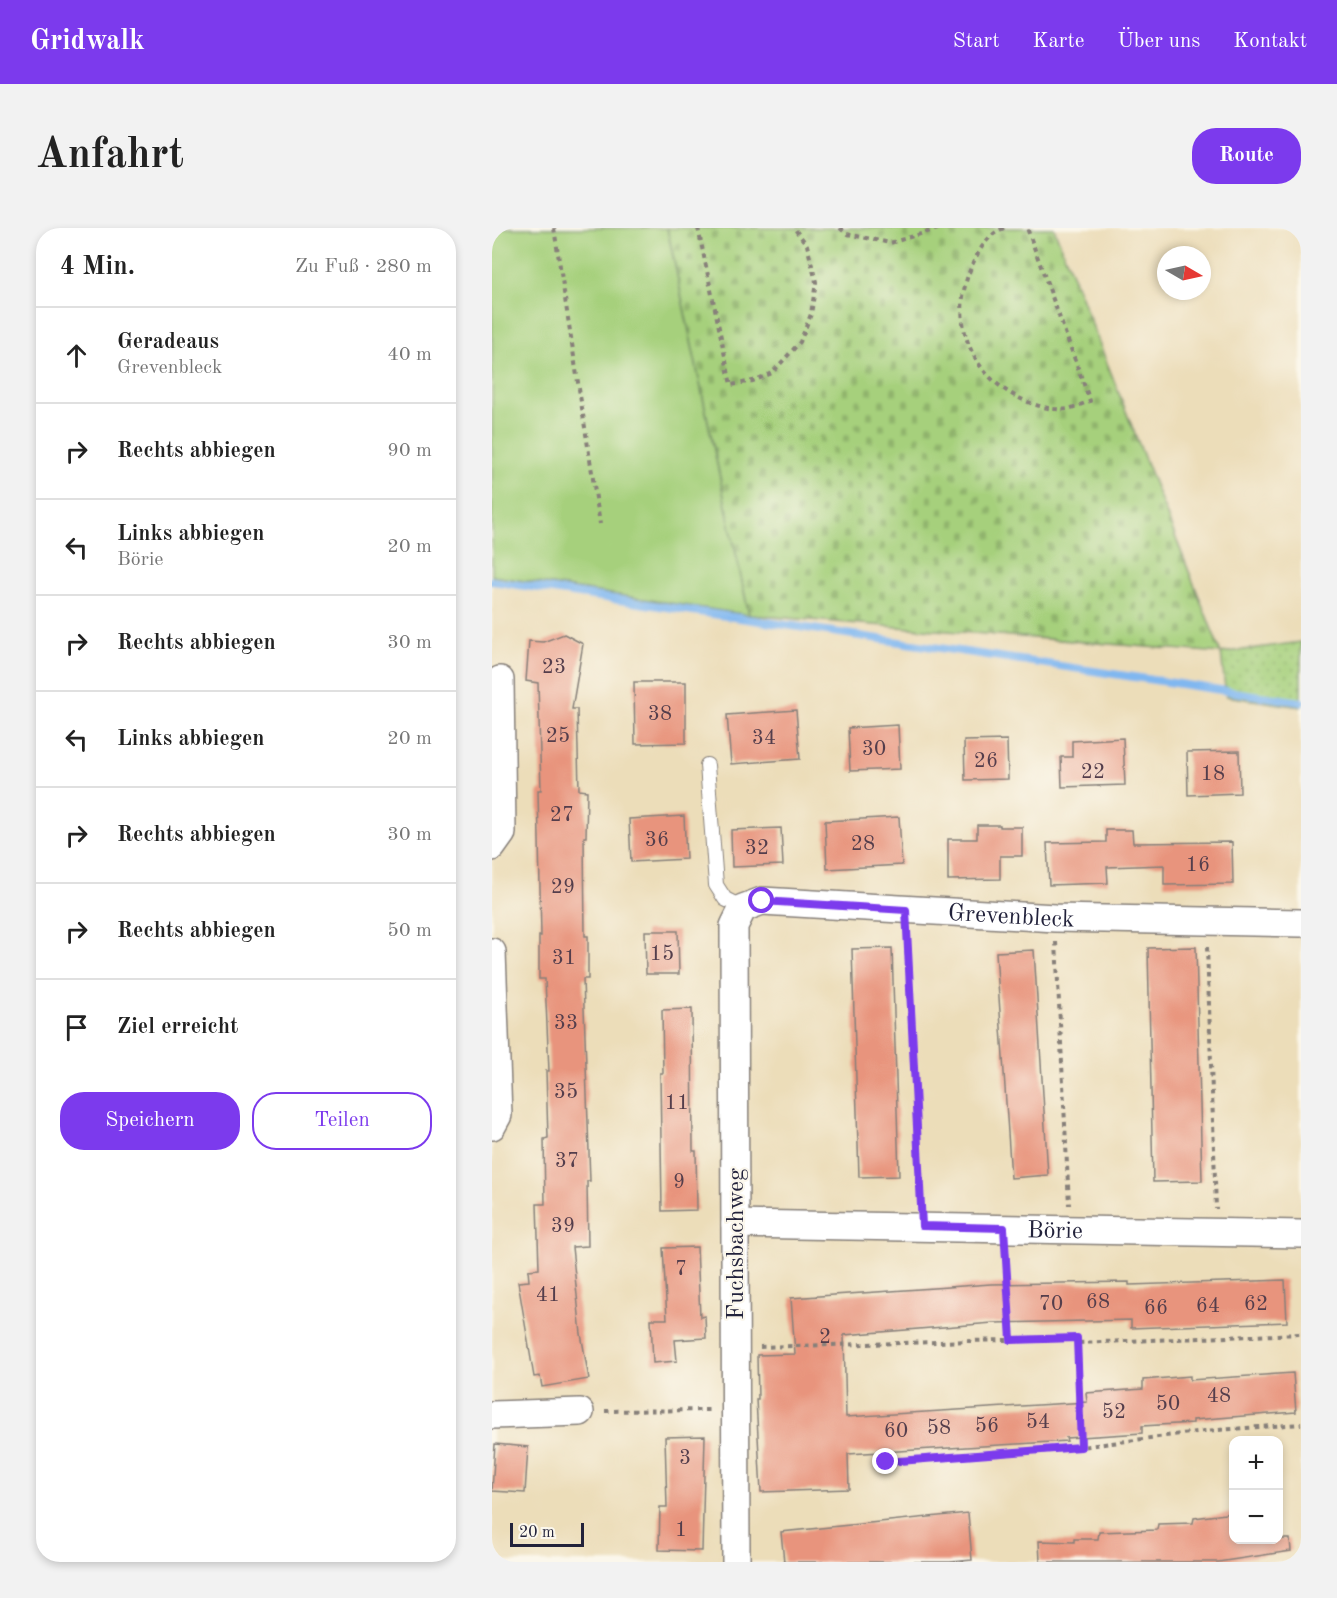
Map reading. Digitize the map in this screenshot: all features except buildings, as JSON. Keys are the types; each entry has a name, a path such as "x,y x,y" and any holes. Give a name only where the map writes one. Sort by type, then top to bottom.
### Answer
{"street":[{"path":"492,847 502,833 500,680"},
{"name":"Grevenbleck","path":"739,917 762,901 1055,918 1301,923"},
{"name":"Fuchsbachweg","path":"736,1562 735,1224 739,917"},
{"path":"492,952 498,1114 492,1126"},
{"name":"Börie","path":"735,1224 1301,1234"},
{"path":"492,1415 580,1412"}],"lane":[{"path":"707,765 716,885 739,917"}],"path":[{"path":"554,228 600,524"},
{"path":"698,228 731,385 753,381 771,373 800,342 811,314 816,282 807,245 794,228"},
{"path":"840,228 847,234 890,243 941,228"},
{"path":"1005,228 996,232 981,247 968,273 962,304 965,332 973,357 988,377 1005,391 1034,405 1066,409 1090,401 1027,228"},
{"path":"906,910 922,1226"},
{"path":"1055,918 1070,1230"},
{"path":"1206,922 1216,1231"},
{"path":"1004,1228 1011,1340"},
{"path":"1077,1343 1301,1334"},
{"path":"735,1348 1077,1338 1081,1447"},
{"path":"580,1412 735,1409"},
{"path":"886,1462 1081,1447 1204,1431 1301,1424"}],"green space":[{"path":"492,228 667,228 749,615 492,576"},
{"path":"667,228 1054,228 1221,653 749,615"},
{"path":"1301,642 1301,707 1226,696 1221,653"}],"waterway":[{"path":"492,581 1301,702"}],"route":[{"path":"762,901 906,910 922,1226 1004,1228 1011,1340 1077,1338 1081,1447 886,1462"}]}
